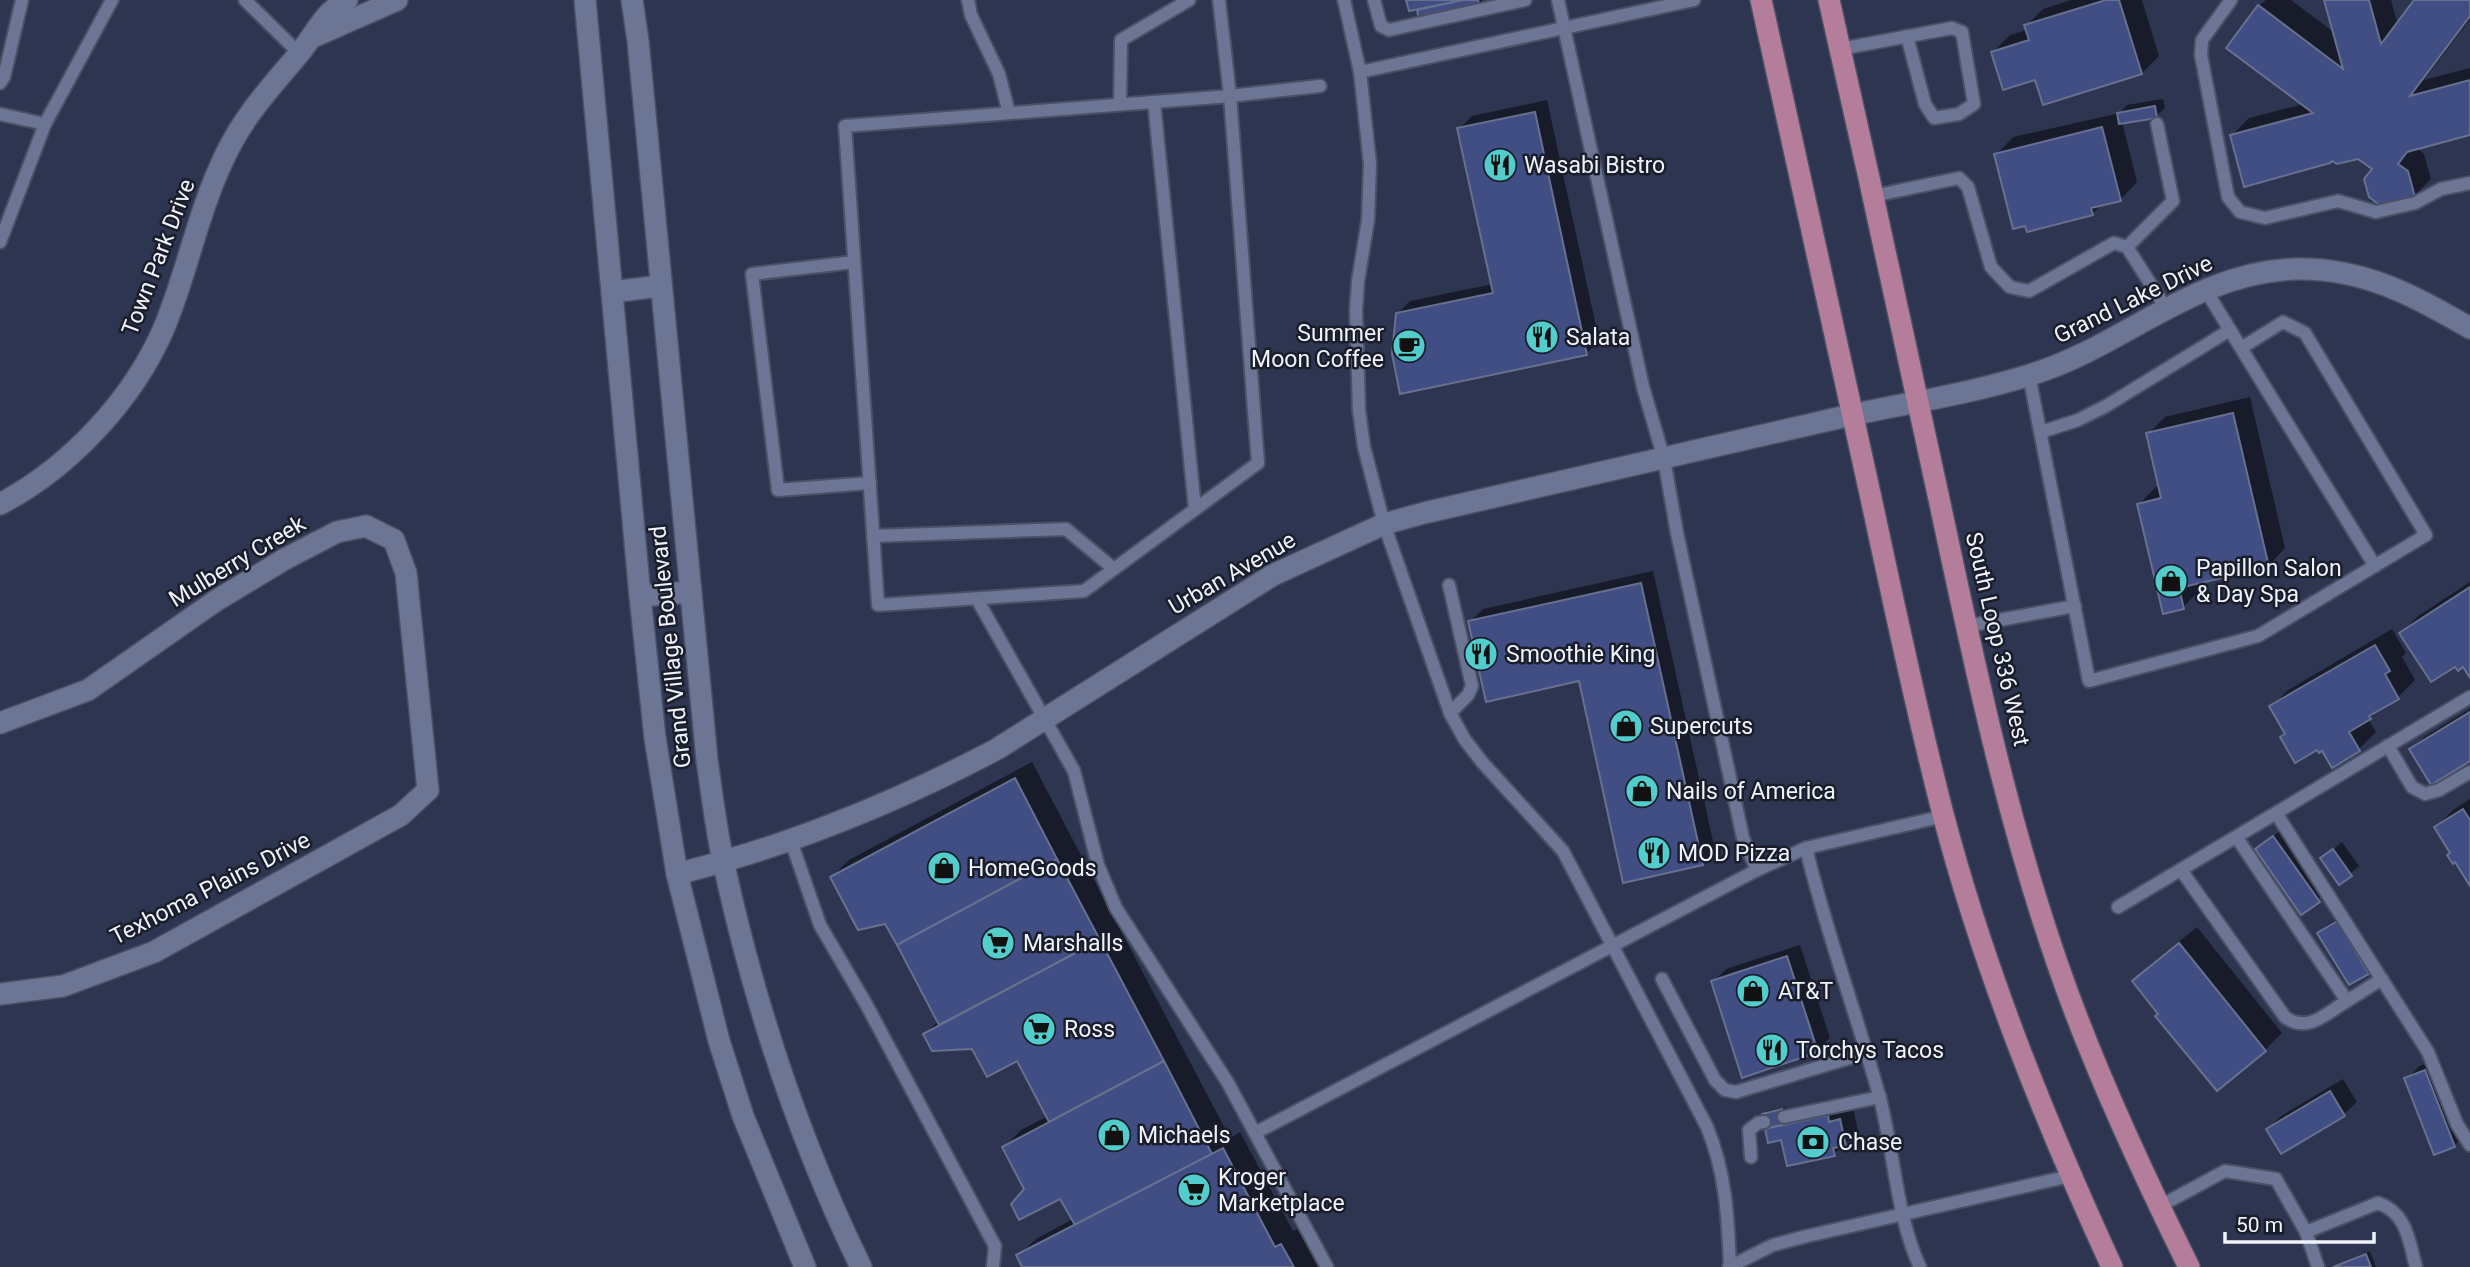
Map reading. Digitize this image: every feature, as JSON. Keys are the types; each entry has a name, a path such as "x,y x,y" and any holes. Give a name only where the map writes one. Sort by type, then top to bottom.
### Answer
{"main road":[{"path":"1762,0 1944,816 1975,921 2016,1041 2070,1175 2112,1267"},
{"name":"South Loop 336 West","path":"1829,0 2006,791 2040,907 2075,1011 2189,1267"}],"street":[{"name":"Town Park Drive","path":"0,504 56,468 97,430 130,388 163,330 205,204 223,158 247,115 306,45 327,15 347,0"},
{"name":"Town Park Drive","path":"306,45 397,0"},
{"name":"Grand Village Boulevard","path":"585,0 640,596 655,738 677,874 713,1017 743,1116 805,1267"},
{"name":"Grand Village Boulevard","path":"632,0 707,760 723,862 770,1034 794,1105 861,1267"},
{"name":"Grand Lake Drive","path":"1853,415 2029,375 2080,355 2166,308 2205,289 2241,276 2295,269 2362,276 2410,294 2470,328"},
{"path":"612,292 660,286"},
{"name":"Urban Avenue","path":"677,874 791,841 906,795 998,749 1273,575 1384,524 1853,415"},
{"name":"Mulberry Creek","path":"0,723 88,690 217,600 285,559 337,533 366,526 394,540 406,573 428,790"},
{"path":"640,596 690,592"},
{"name":"Texhoma Plains Drive","path":"0,994 64,986 154,952 401,815 428,790"}],"lane":[{"path":"0,83 4,77 22,0"},
{"path":"0,242 45,124 111,0"},
{"path":"245,0 306,45"},
{"path":"968,0 971,15 999,74 1009,113"},
{"path":"1121,104 1121,40 1189,0"},
{"path":"1219,0 1230,96 1258,463 1084,591 878,605 845,126 1230,96 1320,86"},
{"path":"1344,0 1360,72 1370,164 1368,220 1356,310 1359,410 1364,447 1384,524 1450,713 1465,740 1482,762 1563,851 1707,1127 1715,1146 1727,1204 1729,1267 1773,1245 2070,1175"},
{"path":"1374,0 1381,26 1389,30 1525,0"},
{"path":"1558,0 1643,387 1664,459 1679,547 1743,838 1757,870"},
{"path":"1360,72 1694,0"},
{"path":"2231,0 2202,40 2201,55 2228,197 2240,212 2265,218 2338,201 2376,212 2416,203 2441,189 2470,183"},
{"path":"1840,49 1907,36 1952,28 1962,32 1974,104 1959,114 1934,118 1925,104 1907,36"},
{"path":"1154,102 1195,509"},
{"path":"0,114 45,124"},
{"path":"2127,247 2173,201 2157,124"},
{"path":"1873,196 1959,178 1968,187 1991,267 2010,288 2029,291 2114,243 2127,247 2166,308"},
{"path":"854,262 752,274 778,490 870,483"},
{"path":"2205,289 2375,566"},
{"path":"2029,375 2090,681 2258,636 2426,535 2305,333 2283,322 2241,348"},
{"path":"2041,432 2078,420 2106,406 2230,330"},
{"path":"873,536 1066,529 1114,569"},
{"path":"1450,585 1472,686 1468,695 1450,713"},
{"path":"977,599 1074,771 1098,865 1116,908 1202,1040 1326,1267"},
{"path":"1967,626 2075,606"},
{"path":"2118,906 2237,838 2470,697"},
{"path":"2388,746 2412,786 2425,794 2439,790 2470,772"},
{"path":"2276,813 2428,1052 2457,1124 2470,1145"},
{"path":"1255,1133 1757,870 1806,848 1944,816"},
{"path":"2237,838 2347,1001"},
{"path":"791,841 820,925 866,1004 995,1246 991,1266"},
{"path":"1806,848 1819,906 1880,1097 1904,1214 1920,1267"},
{"path":"2182,870 2285,1017 2297,1024 2304,1025 2382,979"},
{"path":"1662,979 1715,1080 1725,1090 1736,1092 1866,1053"},
{"path":"1784,1117 1880,1097"},
{"path":"1751,1157 1749,1130 1764,1122"},
{"path":"2160,1206 2225,1171 2276,1178 2306,1232 2318,1267"},
{"path":"2306,1232 2378,1203 2389,1207 2406,1227 2416,1267"}],"building":[{"path":"1406,0 1463,0 1409,11"},
{"path":"1463,0 1478,0 1480,7 1419,20 1417,10"},
{"path":"2106,0 2119,0 2142,74 2043,105 2035,80 2003,90 1991,52 2029,40 2024,25"},
{"path":"2324,0 2369,0 2381,44 2414,0 2470,0 2470,16 2410,96 2470,80 2470,135 2407,152 2398,164 2408,171 2415,197 2382,207 2369,197 2364,179 2372,169 2358,159 2337,164 2332,161 2244,187 2230,135 2313,113 2226,48 2258,5 2343,69"},
{"path":"2155,106 2157,118 2119,124 2117,113"},
{"path":"1535,112 1587,355 1400,394 1392,354 1396,313 1493,293 1457,128"},
{"path":"2102,127 2121,201 2091,208 2093,215 2027,232 2025,226 2013,229 1994,154"},
{"path":"2233,413 2269,567 2179,588 2184,609 2163,614 2137,504 2161,498 2146,433"},
{"path":"1641,583 1703,865 1623,883 1579,681 1486,702 1468,621"},
{"path":"2470,587 2470,678 2463,667 2458,671 2455,667 2431,682 2399,633"},
{"path":"2375,645 2390,671 2385,674 2399,699 2369,716 2371,719 2349,732 2360,751 2332,768 2322,751 2319,753 2317,750 2295,763 2280,737 2285,734 2269,706"},
{"path":"2470,712 2470,761 2431,785 2409,749"},
{"name":"HomeGoods","path":"1015,778 1057,859 897,945 885,924 858,930 830,877"},
{"path":"2463,809 2470,820 2470,886 2455,862 2453,864 2447,855 2450,853 2434,827"},
{"path":"2273,836 2320,902 2301,915 2255,849"},
{"path":"2333,849 2352,876 2339,885 2320,858"},
{"name":"Marshalls","path":"1057,859 1100,940 939,1025 897,945"},
{"path":"2337,921 2369,974 2349,985 2317,933"},
{"name":"Ross","path":"1100,940 1164,1061 1049,1122 1017,1061 987,1077 972,1049 932,1051 923,1034"},
{"path":"2179,943 2266,1051 2217,1091 2155,1016 2158,1014 2132,981"},
{"path":"1787,956 1818,1052 1742,1078 1711,981"},
{"name":"Michaels","path":"1164,1061 1212,1154 1075,1225 1060,1199 1019,1220 1011,1204 1024,1189 1002,1147"},
{"path":"2425,1070 2455,1147 2434,1155 2404,1078"},
{"path":"2330,1091 2345,1116 2281,1154 2266,1129"},
{"path":"1782,1109 1785,1124 1765,1129 1762,1114"},
{"name":"Chase","path":"1828,1115 1829,1122 1840,1119 1846,1146 1833,1148 1835,1156 1787,1166 1781,1140 1768,1143 1765,1129"},
{"name":"Kroger Marketplace","path":"1223,1148 1275,1247 1281,1244 1294,1267 1022,1267 1016,1255"},
{"path":"2366,1254 2371,1267 2333,1267"}],"place":[{"name":"Wasabi Bistro","path":"1500,165"},
{"name":"Salata","path":"1542,337"},
{"name":"Summer Moon Coffee","path":"1409,346"},
{"name":"Papillon Salon & Day Spa","path":"2171,581"},
{"name":"Smoothie King","path":"1481,654"},
{"name":"Supercuts","path":"1626,726"},
{"name":"Nails of America","path":"1642,791"},
{"name":"MOD Pizza","path":"1654,853"},
{"name":"HomeGoods","path":"944,868"},
{"name":"Marshalls","path":"998,943"},
{"name":"AT&T","path":"1753,991"},
{"name":"Ross","path":"1039,1029"},
{"name":"Torchys Tacos","path":"1772,1050"},
{"name":"Michaels","path":"1114,1135"},
{"name":"Chase","path":"1813,1142"},
{"name":"Kroger Marketplace","path":"1194,1190"}]}
